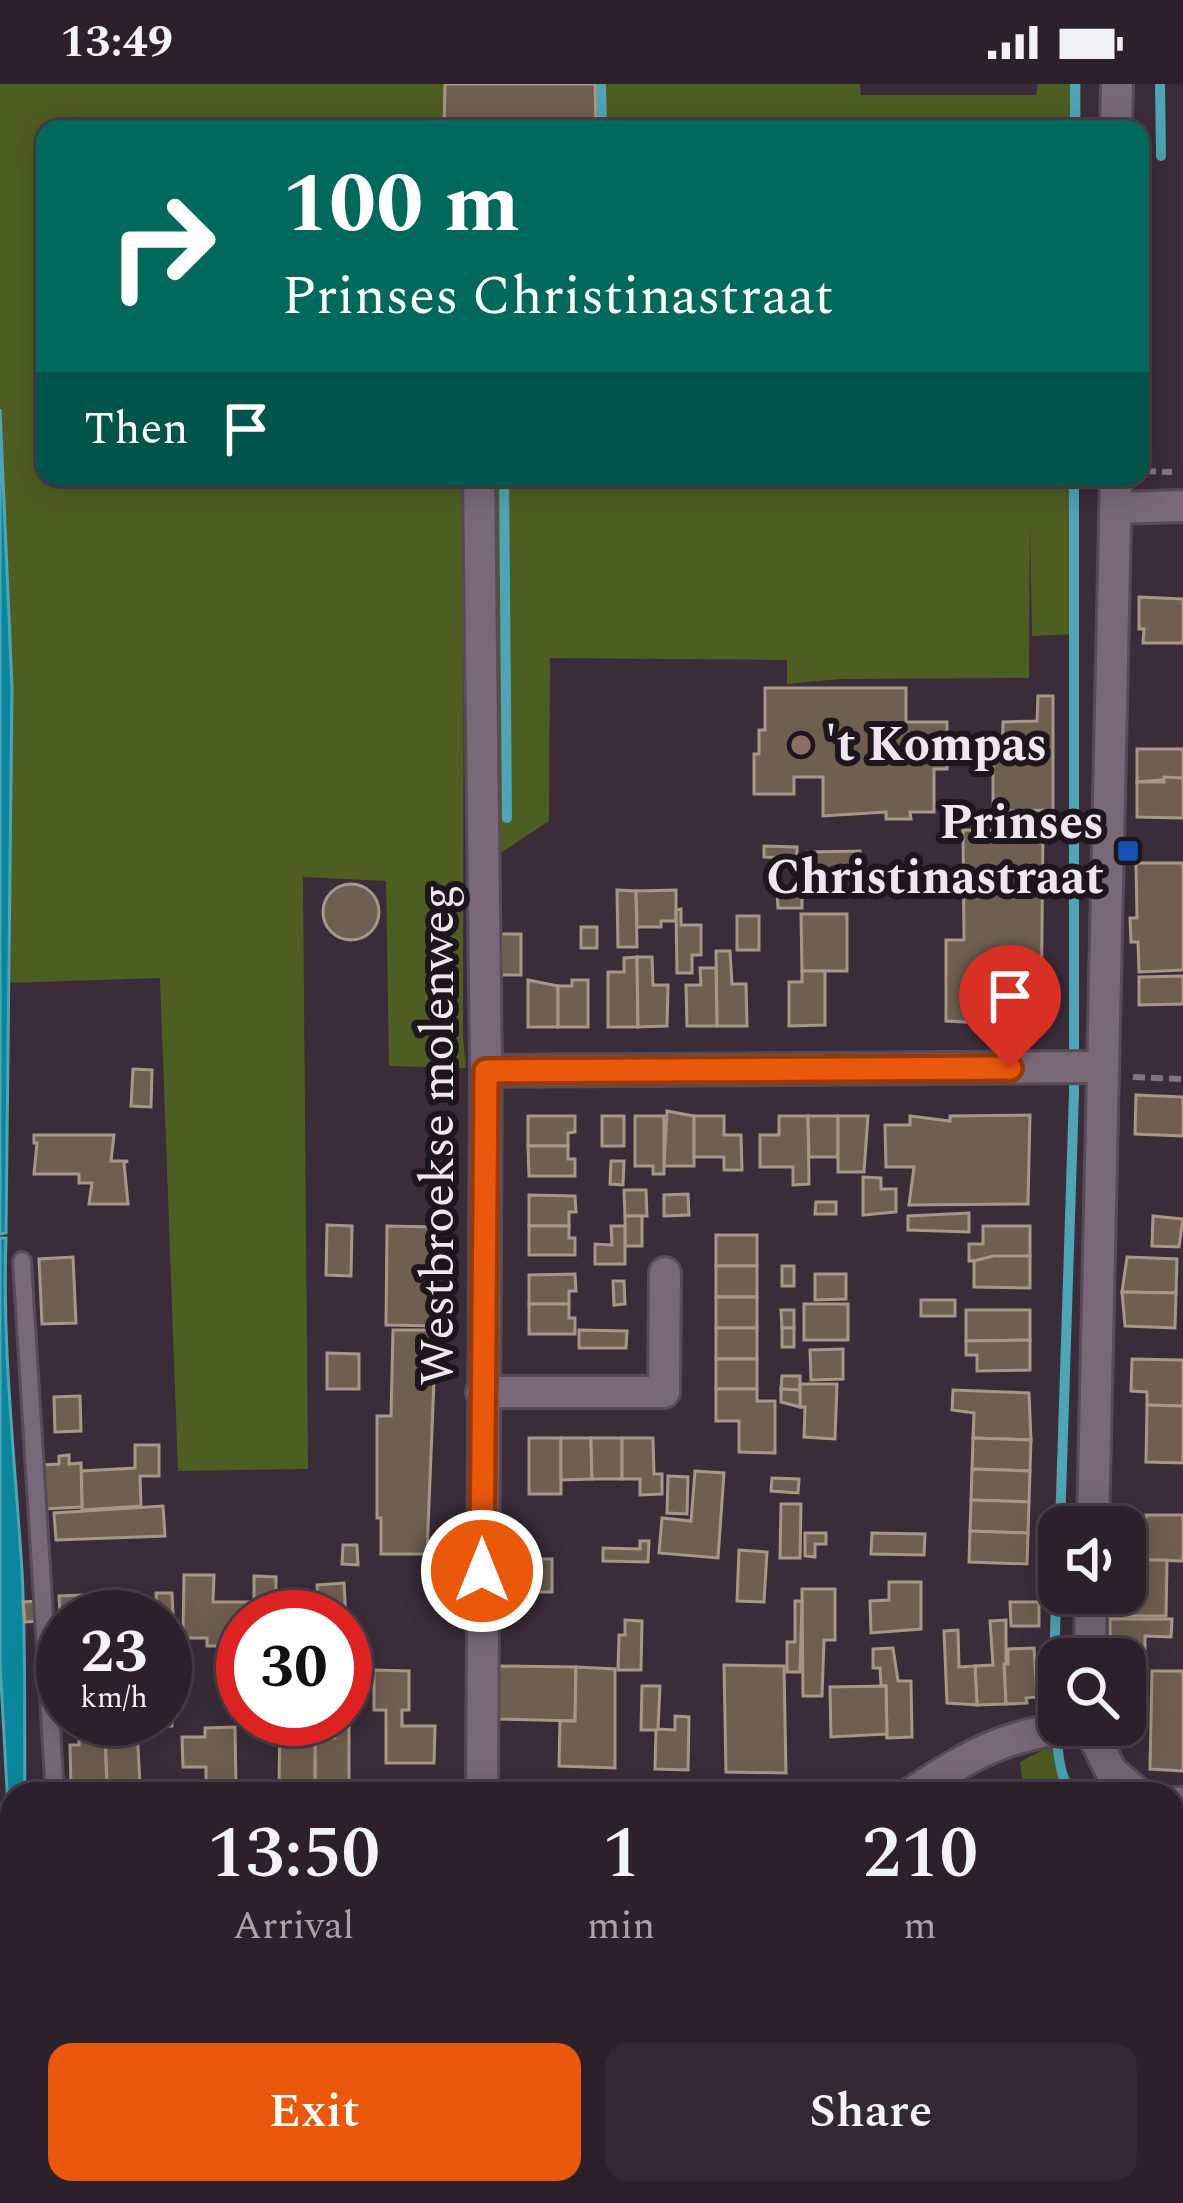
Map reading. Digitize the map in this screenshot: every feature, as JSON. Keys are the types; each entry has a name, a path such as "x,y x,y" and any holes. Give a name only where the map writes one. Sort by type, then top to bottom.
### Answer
{"street":[{"path":"1116,120 1117,84"},
{"name":"Westbroekse molenweg","path":"479,486 486,1071 482,1782"},
{"path":"1093,1506 1116,492 1183,506"},
{"path":"486,1071 1102,1079"},
{"path":"482,1392 664,1392 665,1273"},
{"path":"930,1782 997,1743 1038,1733"},
{"path":"1098,1746 1111,1771 1124,1782"}],"lane":[{"path":"22,1261 54,1782"}],"path":[{"path":"1149,471 1183,472"},
{"path":"1102,1079 1120,1092 1120,1077 1183,1078"}],"green space":[{"path":"0,84 456,84 458,120 36,120 36,486 464,486 466,1068 389,1066 386,881 303,877 308,1469 178,1471 160,978 8,983 12,687 0,409"},
{"path":"601,84 860,84 861,95 1036,95 1038,84 1081,84 1081,120 602,120"},
{"path":"488,486 1077,486 1076,634 1032,636 1030,523 1029,678 840,679 787,684 787,660 550,658 549,821 493,858"},
{"path":"1050,1746 1073,1782 1022,1782 1020,1762"}],"water":[{"path":"0,409 12,687 6,1233 0,1234"},
{"path":"0,1238 6,1238 7,1362 24,1627 25,1782 7,1782 0,1662"}],"building":[{"path":"445,84 595,84 596,120 444,120"},
{"path":"1139,597 1183,599 1183,643 1143,643"},
{"path":"765,688 906,688 906,722 947,722 947,769 934,769 934,812 910,812 911,819 886,819 886,812 823,816 823,777 794,777 794,794 754,794 754,754 759,754 759,730 765,730"},
{"path":"1038,696 1053,696 1053,810 999,811 993,807 993,761 1002,761 1003,722 1037,721"},
{"path":"1137,749 1183,749 1183,778 1137,782"},
{"path":"1164,777 1183,778 1183,818 1137,817 1137,782 1164,782"},
{"path":"963,830 1043,830 1041,1026 946,1021 946,940 964,940"},
{"path":"764,846 797,847 797,858 764,857"},
{"path":"860,851 860,876 808,876 808,852"},
{"path":"1136,863 1183,863 1183,970 1139,972 1138,942 1131,942 1130,918 1137,918"},
{"path":"351,884 371,892 379,912 371,932 351,940 331,932 323,912 331,892"},
{"path":"617,890 636,891 637,947 618,947"},
{"path":"676,890 676,921 661,921 661,927 637,927 636,891"},
{"path":"802,890 802,908 778,908 777,891"},
{"path":"681,909 681,925 701,925 701,955 692,955 692,973 677,973 676,910"},
{"path":"801,914 847,914 847,971 802,971"},
{"path":"737,916 759,916 759,950 737,950"},
{"path":"581,927 597,927 597,948 581,948"},
{"path":"501,934 521,934 521,975 501,975"},
{"path":"716,951 730,951 732,984 746,984 747,1026 717,1026"},
{"path":"637,957 638,1027 608,1027 608,972 624,972 624,958"},
{"path":"637,957 652,957 653,985 668,985 667,1026 638,1027"},
{"path":"700,968 716,968 717,1026 687,1026 686,985 701,985"},
{"path":"802,971 825,971 825,1025 789,1026 789,982 802,982"},
{"path":"1183,976 1183,1004 1139,1005 1139,977"},
{"path":"528,980 558,986 558,1027 528,1027"},
{"path":"572,980 588,980 588,1027 558,1027 558,986 572,986"},
{"path":"133,1069 152,1070 151,1107 131,1106"},
{"path":"1136,1095 1183,1097 1183,1136 1135,1134"},
{"path":"667,1111 694,1116 694,1166 664,1166"},
{"path":"1030,1115 1028,1204 909,1205 914,1167 886,1167 885,1125 910,1125 910,1116 950,1121 950,1116"},
{"path":"528,1116 575,1116 575,1132 568,1133 568,1146 528,1146"},
{"path":"602,1116 624,1116 624,1146 602,1146"},
{"path":"635,1116 664,1116 664,1174 653,1174 653,1166 635,1166"},
{"path":"694,1116 724,1116 724,1135 741,1135 742,1170 724,1170 724,1157 694,1157"},
{"path":"779,1116 808,1116 809,1184 793,1185 793,1167 760,1167 760,1135 779,1135"},
{"path":"808,1116 838,1116 838,1157 809,1157"},
{"path":"838,1116 868,1116 864,1172 838,1172"},
{"path":"34,1135 114,1135 111,1161 128,1161 124,1163 128,1204 89,1204 92,1183 79,1183 79,1174 34,1174"},
{"path":"528,1146 568,1146 568,1159 575,1159 575,1176 529,1176"},
{"path":"611,1161 624,1161 623,1185 610,1184"},
{"path":"863,1177 881,1178 881,1189 896,1189 896,1212 863,1215"},
{"path":"624,1190 646,1190 647,1216 625,1216"},
{"path":"688,1194 689,1215 664,1216 664,1195"},
{"path":"529,1195 575,1196 576,1212 569,1212 569,1226 529,1226"},
{"path":"816,1202 836,1202 836,1214 815,1214"},
{"path":"969,1213 969,1232 908,1230 908,1216"},
{"path":"625,1216 642,1216 642,1246 625,1246"},
{"path":"1153,1216 1183,1219 1179,1247 1152,1246"},
{"path":"327,1225 352,1226 351,1276 326,1275"},
{"path":"387,1226 437,1227 436,1326 386,1325"},
{"path":"529,1226 569,1226 575,1255 529,1255"},
{"path":"611,1226 625,1226 625,1264 595,1264 595,1244 612,1245"},
{"path":"983,1226 1030,1226 1030,1256 969,1261 969,1244 983,1244"},
{"path":"716,1235 757,1235 757,1266 716,1266"},
{"path":"1030,1256 1030,1288 974,1287 974,1261"},
{"path":"73,1257 76,1323 42,1324 39,1259"},
{"path":"1127,1257 1177,1259 1176,1293 1122,1292"},
{"path":"716,1266 757,1266 757,1297 716,1297"},
{"path":"782,1266 794,1266 794,1286 782,1286"},
{"path":"575,1274 576,1291 569,1291 569,1304 529,1304 529,1275"},
{"path":"815,1274 846,1274 846,1299 815,1300"},
{"path":"613,1281 624,1281 625,1304 614,1305"},
{"path":"1122,1292 1176,1293 1175,1328 1125,1326"},
{"path":"716,1297 757,1297 757,1328 716,1328"},
{"path":"921,1300 955,1300 955,1316 921,1316"},
{"path":"529,1304 569,1304 575,1334 529,1334"},
{"path":"804,1304 848,1304 848,1340 804,1340"},
{"path":"781,1310 794,1310 794,1328 782,1328"},
{"path":"966,1310 1030,1310 1030,1340 966,1341"},
{"path":"716,1328 757,1328 757,1359 716,1359"},
{"path":"782,1328 794,1328 794,1347 782,1347"},
{"path":"393,1330 436,1330 427,1554 381,1554 377,1416 391,1416"},
{"path":"579,1330 627,1331 626,1348 579,1348"},
{"path":"1030,1340 1030,1370 977,1371 977,1355 966,1355 966,1341"},
{"path":"843,1349 843,1379 811,1380 810,1350"},
{"path":"327,1353 359,1354 359,1389 327,1389"},
{"path":"716,1359 757,1359 757,1389 716,1389"},
{"path":"1132,1359 1183,1360 1183,1406 1147,1405 1147,1392 1131,1391"},
{"path":"782,1376 800,1376 800,1390 781,1389"},
{"path":"800,1384 837,1384 835,1439 804,1437"},
{"path":"716,1389 757,1389 757,1401 775,1401 775,1453 739,1452 739,1421 716,1421"},
{"path":"781,1389 800,1390 800,1407 781,1402"},
{"path":"953,1390 1029,1393 1031,1440 973,1438 974,1413 952,1410"},
{"path":"80,1396 81,1431 55,1432 54,1397"},
{"path":"1147,1405 1183,1406 1183,1463 1146,1462"},
{"path":"529,1438 561,1438 561,1494 529,1494"},
{"path":"561,1438 591,1438 592,1479 561,1480"},
{"path":"591,1438 622,1438 622,1479 592,1479"},
{"path":"622,1438 653,1438 654,1474 662,1474 662,1494 640,1495 640,1479 622,1479"},
{"path":"973,1438 1031,1440 1030,1471 972,1469"},
{"path":"135,1445 159,1445 159,1476 140,1476 141,1506 82,1510 81,1471 135,1468"},
{"path":"69,1455 69,1464 81,1463 82,1507 45,1509 43,1465 59,1464 59,1456"},
{"path":"972,1469 1030,1471 1029,1502 971,1500"},
{"path":"695,1471 724,1473 718,1558 659,1553 662,1518 691,1521"},
{"path":"668,1476 688,1477 687,1514 667,1513"},
{"path":"772,1478 799,1479 798,1493 771,1491"},
{"path":"971,1500 1029,1502 1028,1533 970,1531"},
{"path":"781,1504 801,1504 800,1558 780,1558"},
{"path":"163,1506 165,1536 56,1540 54,1513"},
{"path":"1146,1515 1183,1515 1183,1561 1146,1560"},
{"path":"970,1531 1028,1533 1027,1564 969,1562"},
{"path":"805,1533 826,1533 826,1544 815,1544 815,1557 805,1556"},
{"path":"872,1533 925,1534 924,1555 871,1554"},
{"path":"640,1541 649,1541 648,1562 603,1561 603,1548 640,1549"},
{"path":"343,1545 357,1545 358,1565 342,1564"},
{"path":"739,1550 767,1552 764,1602 737,1601"},
{"path":"521,1559 552,1559 552,1592 534,1592 534,1579 521,1578"},
{"path":"1146,1560 1167,1560 1166,1616 1110,1616 1146,1614"},
{"path":"184,1575 214,1575 216,1646 207,1646 207,1638 192,1638 192,1590 184,1590"},
{"path":"254,1576 276,1577 276,1590 254,1590"},
{"path":"889,1582 921,1582 921,1629 871,1633 870,1601 889,1600"},
{"path":"344,1583 344,1590 317,1590 317,1585"},
{"path":"802,1589 835,1589 835,1640 824,1640 822,1696 803,1696"},
{"path":"36,1601 36,1621 25,1622 23,1602"},
{"path":"795,1601 802,1601 800,1672 787,1672 787,1642 795,1642"},
{"path":"1010,1602 1038,1602 1039,1626 1011,1626"},
{"path":"1110,1619 1172,1619 1171,1637 1110,1638"},
{"path":"625,1620 642,1621 641,1670 618,1670 619,1635 625,1635"},
{"path":"1006,1620 1006,1704 977,1705 975,1666 993,1665 990,1621"},
{"path":"958,1630 959,1667 975,1666 977,1705 947,1703 944,1631"},
{"path":"893,1648 898,1681 911,1681 912,1737 887,1738 886,1686 881,1685 880,1668 873,1668 873,1649"},
{"path":"1034,1648 1037,1697 1026,1698 1027,1703 1006,1704 1008,1649"},
{"path":"724,1665 784,1666 786,1773 726,1772"},
{"path":"499,1666 576,1667 575,1721 498,1719"},
{"path":"576,1667 615,1669 615,1768 559,1766 560,1721 575,1721"},
{"path":"374,1670 409,1671 409,1710 402,1710 402,1726 435,1726 434,1763 386,1763 386,1710 374,1710"},
{"path":"1152,1671 1183,1671 1183,1771 1150,1769"},
{"path":"642,1686 660,1686 658,1729 675,1730 675,1716 689,1717 688,1770 655,1769 656,1730 641,1730"},
{"path":"886,1686 887,1738 886,1734 831,1737 830,1687"},
{"path":"205,1728 216,1728 216,1746 235,1746 236,1782 206,1782 206,1767 183,1767 182,1746 192,1746 192,1737 205,1737"},
{"path":"70,1746 105,1746 107,1782 71,1782"},
{"path":"106,1746 138,1746 140,1782 107,1782"},
{"path":"280,1746 315,1746 315,1781 279,1781"},
{"path":"315,1746 349,1746 349,1781 315,1781"}],"waterway":[{"path":"601,84 602,120"},
{"path":"1075,84 1075,120"},
{"path":"1160,84 1161,156"},
{"path":"504,486 507,818"},
{"path":"1061,1506 1074,1093 1074,486"},
{"path":"1056,1614 1055,1715 1066,1782"}],"place":[{"name":"'t Kompas","path":"801,745"},
{"name":"Prinses Christinastraat","path":"1128,851"}],"route":[{"path":"482,1571 486,1071 1010,1068"}]}
